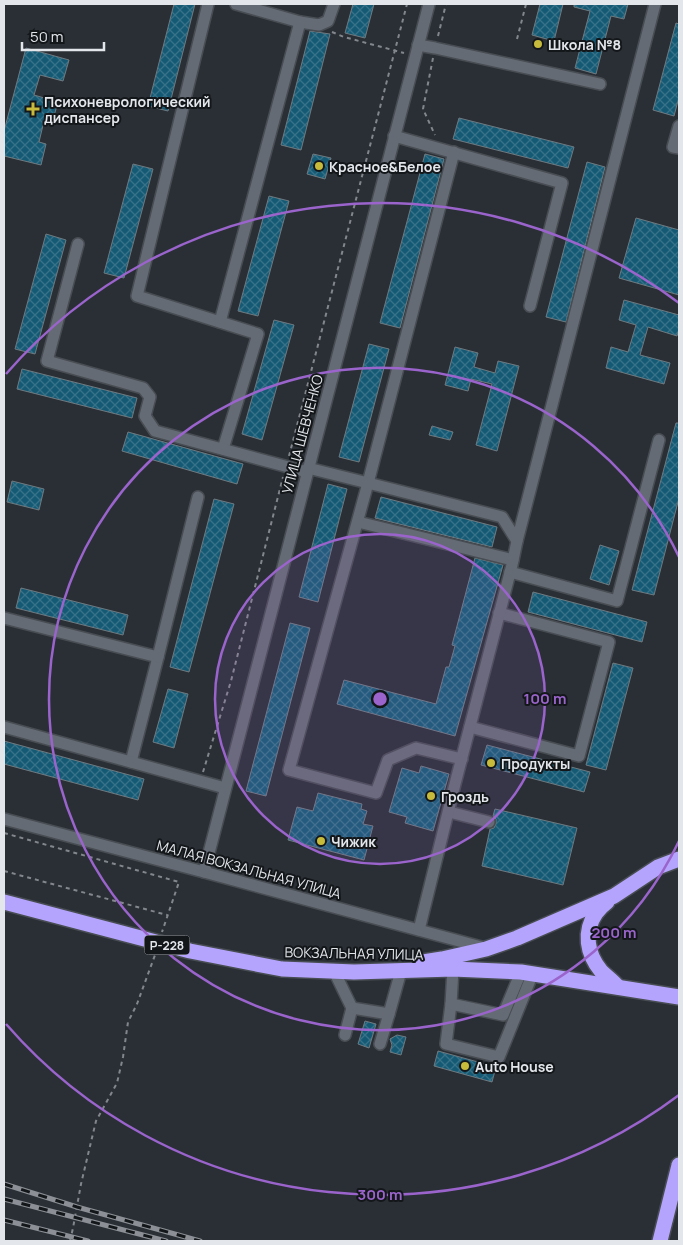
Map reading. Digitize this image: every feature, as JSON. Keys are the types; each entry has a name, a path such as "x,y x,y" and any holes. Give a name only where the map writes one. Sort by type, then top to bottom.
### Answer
{"highway":[{"name":"Р-228","path":"354,972 442,959 486,949 517,938 614,896 658,867 679,859"},
{"path":"614,896 596,912 589,927 588,942 592,957 602,971 618,987"},
{"name":"ВОКЗАЛЬНАЯ УЛИЦА","path":"4,902 190,951 282,969 354,972 454,969 527,972 679,997"},
{"path":"660,1241 679,1165"}],"street":[{"path":"208,4 137,296 258,334 223,450"},
{"path":"236,4 300,22 319,25 328,21 334,4"},
{"name":"УЛИЦА ШЕВЧЕНКО","path":"204,872 429,4"},
{"path":"419,930 655,4"},
{"path":"220,322 300,22"},
{"path":"417,50 435,48 600,84"},
{"path":"679,126 674,147 679,148"},
{"path":"394,136 562,183 530,306"},
{"path":"454,152 358,522 288,770 376,792 388,760 416,748 462,759"},
{"path":"78,244 47,361 142,388 150,397 145,416 156,431 286,466 368,483 502,517 517,541"},
{"path":"510,572 618,601 659,440"},
{"path":"132,762 198,497"},
{"path":"358,522 513,560"},
{"path":"470,727 579,756 609,642 500,613"},
{"path":"4,618 158,657"},
{"path":"4,727 225,788"},
{"path":"448,812 489,822"},
{"name":"МАЛАЯ ВОКЗАЛЬНАЯ УЛИЦА","path":"4,819 486,949"},
{"path":"454,969 452,1004 446,1044 499,1057 527,972"},
{"path":"334,971 352,1008 345,1035"},
{"path":"380,1044 401,971"},
{"path":"452,1004 502,1016 527,972"},
{"path":"352,1008 389,1014"}],"path":[{"path":"200,781 231,681 407,4"},
{"path":"441,148 423,109 446,4"},
{"path":"517,39 526,4"},
{"path":"319,25 327,31 344,37 394,50 417,50"},
{"path":"4,833 179,882 156,954 128,1022 117,1083 96,1121 70,1241"},
{"path":"4,871 167,916"}],"building":[{"path":"174,4 195,4 168,111 148,106"},
{"path":"353,4 374,4 365,38 345,33"},
{"path":"540,4 563,4 554,41 532,35"},
{"path":"574,4 628,4 624,19 611,16 596,74 575,68 590,11 574,7"},
{"path":"676,23 679,24 679,97 674,116 653,110"},
{"path":"310,31 330,34 301,150 281,145"},
{"name":"Психоневрологический диспансер","path":"26,48 69,60 63,81 40,75 34,95 58,102 52,123 44,121 39,142 46,144 41,165 4,156 4,131"},
{"path":"459,118 574,147 568,168 453,139"},
{"name":"Красное&Белое","path":"313,154 331,158 325,179 307,174"},
{"path":"425,154 444,159 400,328 380,323"},
{"path":"587,162 605,167 566,322 546,317"},
{"path":"133,164 153,169 124,278 104,273"},
{"path":"269,196 289,201 258,316 238,311"},
{"path":"636,218 679,230 679,295 619,278"},
{"path":"46,234 66,240 35,354 15,349"},
{"path":"624,300 679,315 677,336 648,327 640,355 670,363 664,384 606,368 611,347 628,352 636,325 619,320"},
{"path":"274,320 294,325 262,440 242,434"},
{"path":"369,344 389,349 359,462 339,457"},
{"path":"455,347 478,353 474,367 495,373 498,361 519,366 497,451 476,445 492,384 471,379 468,391 445,385"},
{"path":"22,369 137,398 132,418 17,389"},
{"path":"676,423 679,423 679,498 654,595 632,590"},
{"path":"432,426 453,432 450,440 429,435"},
{"path":"128,432 243,464 237,484 122,451"},
{"path":"12,481 44,489 39,510 7,502"},
{"path":"328,484 347,489 318,602 299,597"},
{"path":"381,497 497,527 492,547 375,518"},
{"path":"214,499 234,504 189,672 170,667"},
{"path":"600,545 619,551 609,585 590,579"},
{"path":"475,558 503,565 455,736 337,704 344,680 436,704 446,667 449,667 455,646 452,645"},
{"path":"21,588 128,615 123,635 16,608"},
{"path":"533,592 647,622 642,642 528,612"},
{"path":"290,623 310,628 266,796 246,791"},
{"path":"613,663 633,668 606,770 586,765"},
{"path":"168,689 188,694 174,748 153,742"},
{"path":"4,741 144,779 138,800 4,764"},
{"path":"487,745 590,772 584,792 481,765"},
{"path":"421,766 449,774 433,831 405,823 407,817 389,812 402,768 419,773"},
{"path":"318,793 362,804 361,809 367,811 363,824 373,826 364,860 288,840 297,807 313,811"},
{"path":"495,809 577,828 563,885 482,866 490,829 494,828 496,823 496,819 493,816"},
{"path":"365,1021 376,1024 369,1048 358,1044"},
{"path":"397,1035 406,1037 401,1055 390,1052 392,1045 390,1039"},
{"name":"Auto House","path":"438,1051 496,1067 492,1082 434,1066"}],"railway":[{"path":"4,1184 77,1207 200,1241"},
{"path":"4,1199 166,1241"},
{"path":"4,1220 88,1241"}],"place":[{"name":"Школа №8","path":"538,44"},
{"name":"Психоневрологический диспансер","path":"33,109"},
{"name":"Красное&Белое","path":"319,166"},
{"name":"Продукты","path":"491,763"},
{"name":"Гроздь","path":"431,796"},
{"name":"Чижик","path":"321,841"},
{"name":"Auto House","path":"465,1066"}]}
